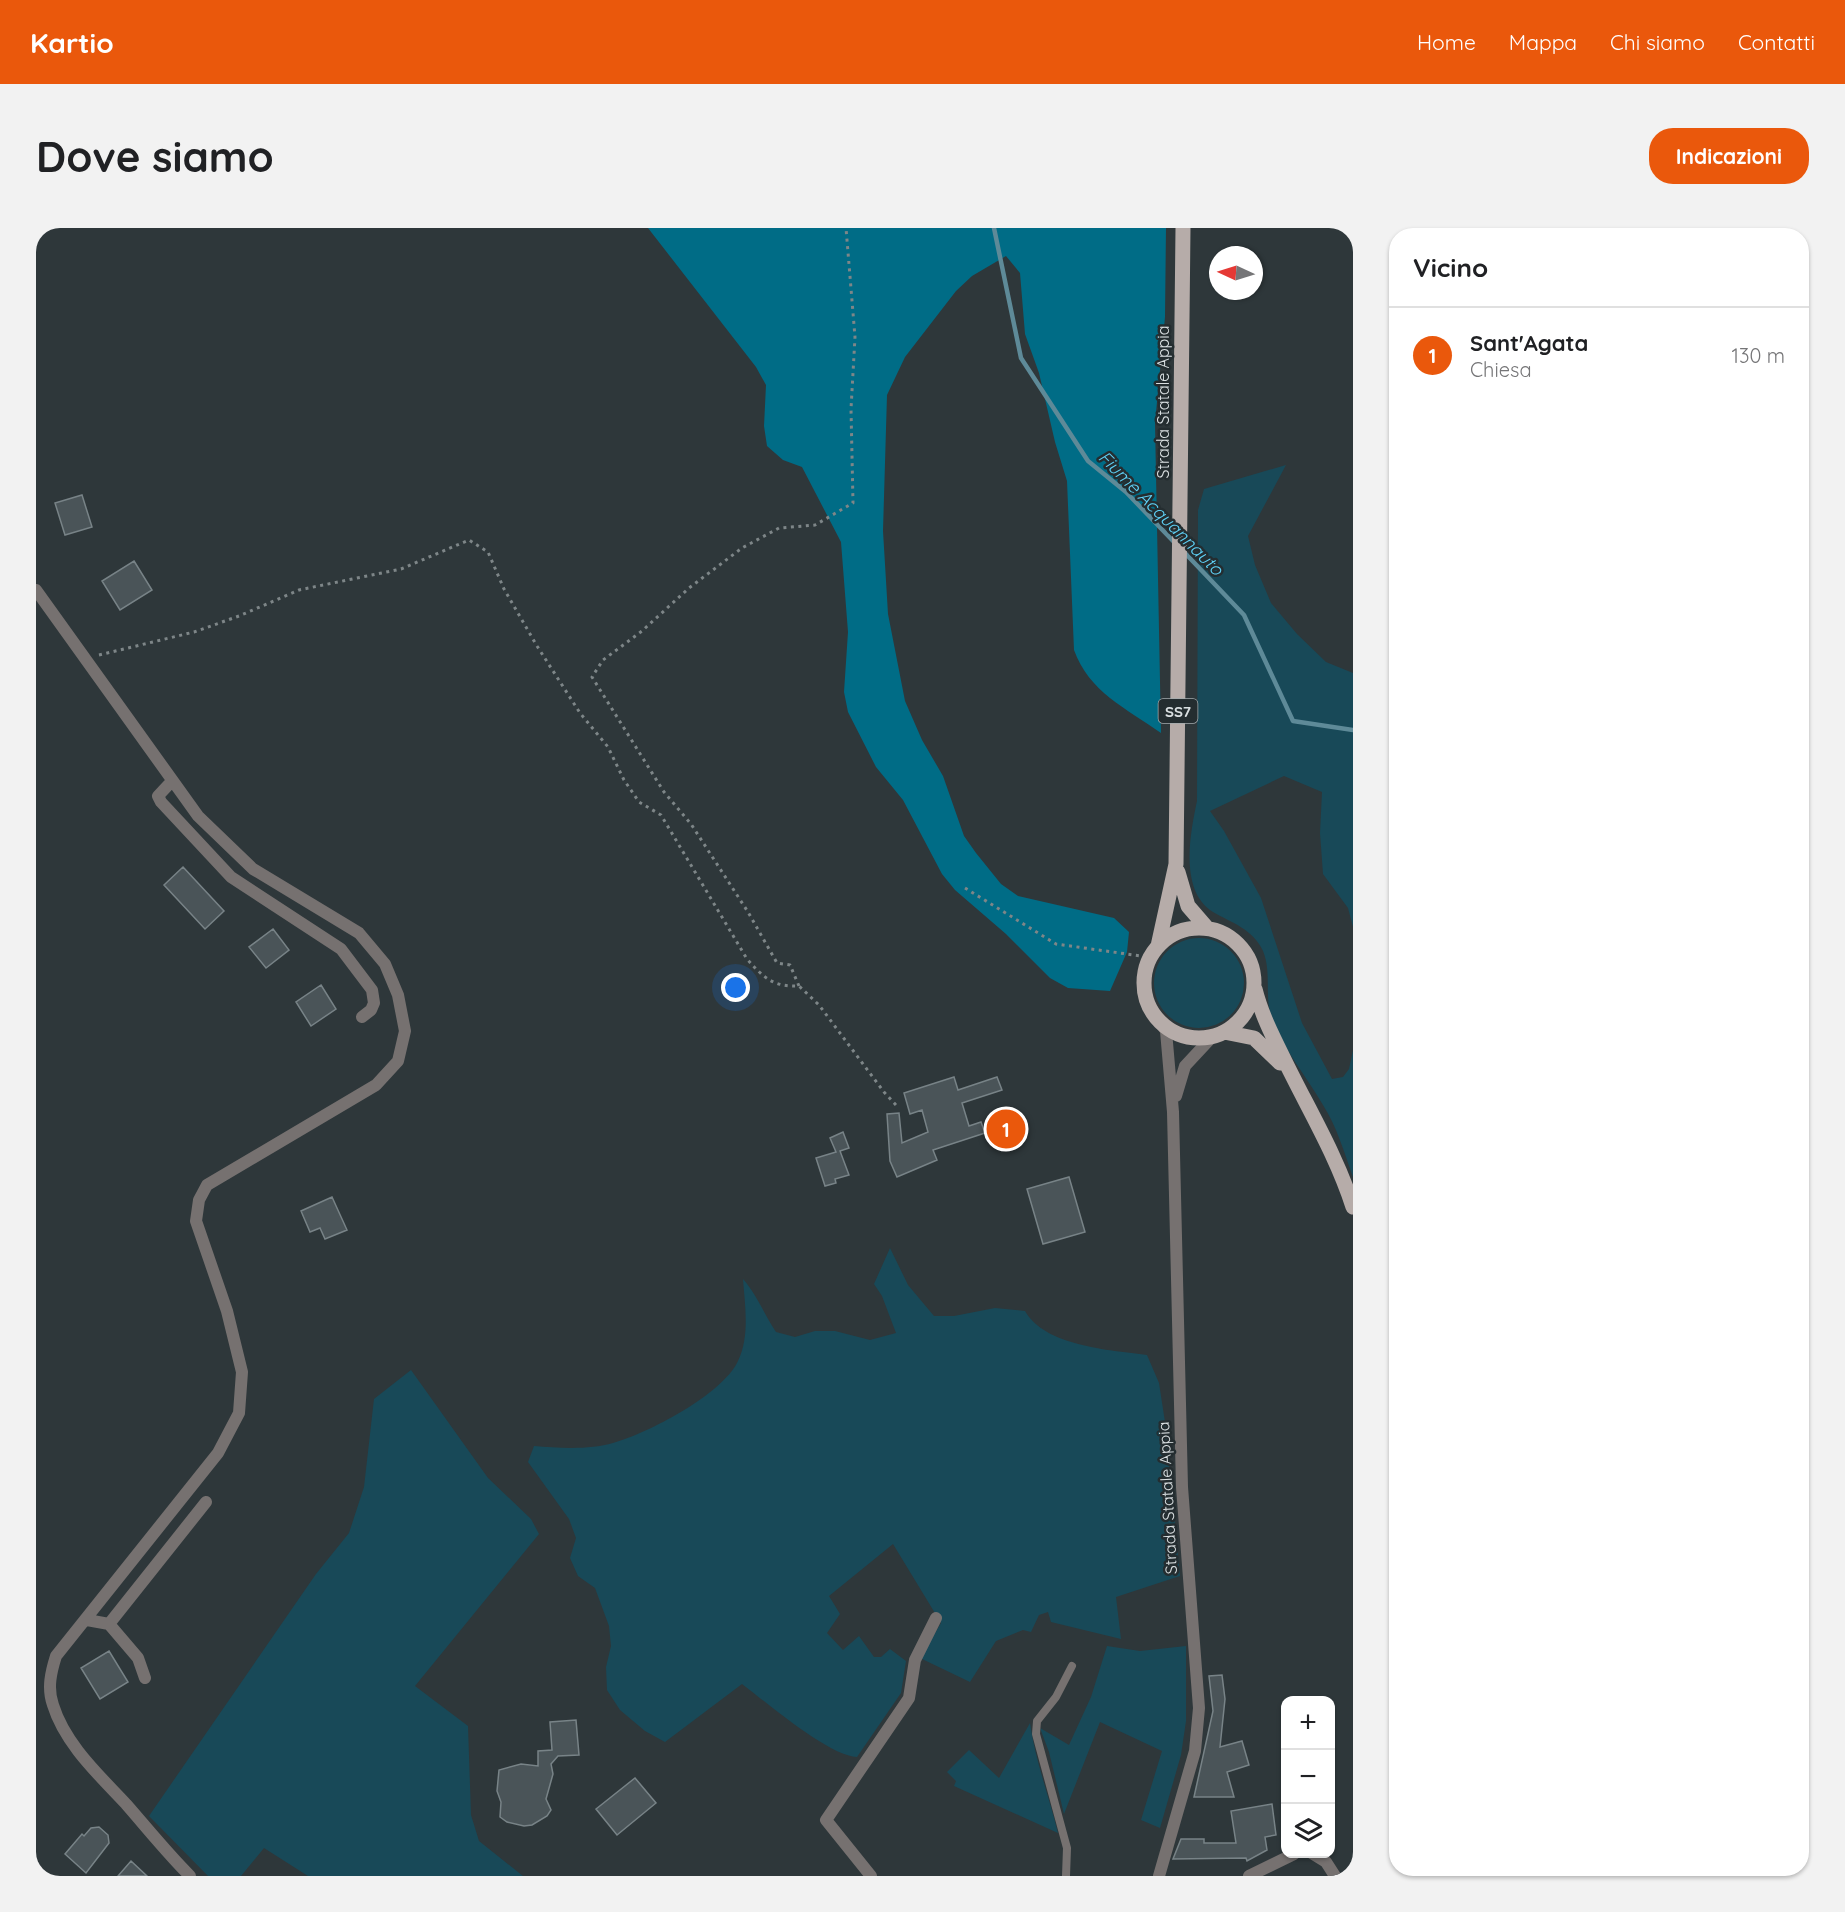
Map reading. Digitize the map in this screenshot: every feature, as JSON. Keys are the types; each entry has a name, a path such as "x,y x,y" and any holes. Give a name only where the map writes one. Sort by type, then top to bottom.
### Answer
{"main road":[{"name":"Strada Statale Appia","path":"1162,1024 1149,1006 1144,985 1176,864 1183,228"},
{"name":"Strada Statale Appia","path":"1176,864 1188,906 1207,928 1222,933 1236,942 1250,962 1254,986 1245,1013 1239,1021 1218,1035"},
{"path":"1154,951 1180,931 1207,928"},
{"name":"SS7","path":"1254,986 1264,1018 1291,1077 1341,1170 1353,1207"},
{"name":"SS7","path":"1162,1024 1186,1037 1218,1035 1254,1038 1291,1077"}],"street":[{"path":"36,590 198,816 253,869 359,933 385,964 398,995 405,1031 398,1061 376,1085 207,1185 199,1200 196,1221 227,1311 242,1372 239,1413 218,1453 56,1656 50,1691 53,1706 62,1726 79,1752 184,1874"},
{"path":"172,781 158,796 160,802 231,877 341,949 372,990 374,1003 371,1010 362,1017"},
{"name":"Strada Statale Appia","path":"1159,1876 1195,1751 1199,1708 1182,1487 1173,1112 1166,1030 1162,1024"},
{"name":"Strada Statale Appia","path":"1173,1112 1185,1066 1218,1035"},
{"path":"110,1624 206,1502"},
{"path":"871,1876 826,1820 909,1698 915,1660 936,1618"},
{"path":"87,1620 110,1624 138,1658 145,1678"},
{"path":"1249,1876 1286,1858"},
{"path":"1320,1858 1326,1862 1335,1876"}],"lane":[{"path":"1066,1876 1067,1848 1036,1734 1037,1721 1056,1697 1072,1666"}],"path":[{"path":"846,228 855,337 851,409 853,503 815,525 778,528 742,548 689,588 642,631 603,660 592,677 664,792 691,824 735,892 777,963 790,965 799,986 819,1005 896,1105"},
{"path":"85,658 194,632 239,616 299,590 401,569 469,540 488,552 504,589 537,646 580,713 608,747 624,780 639,802 661,815 747,959 766,980 781,987 799,986"},
{"path":"965,888 1056,944 1154,951"}],"shaded area":[{"path":"648,228 1166,228 1165,317 1155,423 1161,733 1122,707 1099,688 1081,665 1074,650 1067,481 1055,442 1039,373 1025,334 1020,273 1006,256 972,276 956,291 905,357 887,395 883,531 888,614 905,701 922,740 943,776 964,836 1001,884 1018,896 1114,918 1129,932 1127,952 1110,991 1068,988 1050,978 1006,934 955,890 942,874 903,800 876,767 848,712 844,692 848,632 841,542 802,467 783,460 767,446 764,426 766,385 756,367"},
{"path":"1286,465 1248,536 1255,565 1271,603 1297,634 1326,662 1353,673 1353,927 1348,908 1323,874 1320,833 1322,792 1284,776 1210,811 1224,831 1261,898 1302,1023 1332,1079 1343,1077 1349,1069 1353,1050 1353,1177 1328,1113 1289,1052 1272,1018 1268,1002 1266,959 1259,943 1248,932 1202,903 1191,876 1190,845 1197,801 1198,510 1204,489"},
{"path":"1199,938 1216,942 1231,951 1240,966 1244,983 1240,1000 1231,1015 1216,1024 1199,1028 1182,1024 1167,1015 1158,1000 1154,983 1158,966 1167,951 1182,942"},
{"path":"890,1248 908,1285 934,1316 954,1316 995,1308 1025,1311 1034,1323 1062,1339 1097,1348 1147,1355 1159,1383 1165,1422 1180,1576 1116,1597 1121,1639 1051,1622 1048,1612 1039,1615 1031,1632 1023,1630 996,1641 970,1682 920,1658 941,1623 893,1544 829,1596 840,1614 827,1633 843,1650 859,1636 874,1657 881,1657 890,1649 906,1661 901,1693 857,1757 845,1755 815,1739 742,1684 665,1742 645,1731 620,1710 607,1690 606,1667 611,1646 609,1626 595,1588 578,1576 570,1558 576,1538 569,1519 528,1462 534,1446 584,1448 613,1443 664,1422 717,1387 729,1374 742,1351 746,1321 743,1279 776,1332 795,1337 815,1331 835,1331 870,1340 896,1333 882,1296 874,1284"},
{"path":"411,1370 488,1478 531,1519 539,1534 415,1686 468,1726 471,1815 479,1841 523,1876 308,1876 264,1848 241,1876 208,1876 149,1816 316,1574 349,1533 364,1487 374,1399"},
{"path":"1107,1646 1140,1651 1186,1646 1186,1721 1181,1755 1160,1828 1141,1820 1162,1751 1100,1722 1064,1814 1049,1752 1040,1728 1069,1745 1091,1697"},
{"path":"1030,1723 1058,1833 954,1786 956,1781 947,1772 969,1750 999,1778"}],"building":[{"path":"82,495 92,527 65,535 55,503"},
{"path":"134,561 152,590 120,610 102,581"},
{"path":"183,867 224,911 205,929 164,885"},
{"path":"273,929 289,950 266,968 249,947"},
{"path":"321,985 336,1009 311,1026 296,1002"},
{"path":"954,1077 958,1090 997,1077 1002,1090 962,1103 969,1126 981,1122 985,1133 933,1150 937,1160 897,1177 890,1161 887,1114 899,1113 902,1143 928,1132 922,1110 910,1114 904,1093"},
{"path":"1013,1119 1017,1132 999,1139 994,1126"},
{"path":"843,1132 849,1148 840,1151 849,1175 835,1179 836,1183 825,1186 816,1158 836,1152 830,1138"},
{"path":"1069,1177 1085,1232 1043,1244 1027,1189"},
{"path":"332,1197 347,1230 325,1239 320,1228 310,1232 301,1211"},
{"path":"109,1651 128,1682 100,1699 81,1668"},
{"path":"1222,1675 1225,1699 1220,1747 1242,1741 1249,1765 1227,1772 1234,1797 1194,1797 1213,1711 1209,1676"},
{"path":"576,1720 579,1755 558,1756 551,1764 553,1774 546,1799 551,1810 547,1816 532,1825 524,1826 507,1822 500,1817 501,1802 497,1791 499,1770 521,1764 538,1766 538,1751 552,1750 550,1722"},
{"path":"635,1778 656,1803 617,1835 596,1809"},
{"path":"1272,1804 1276,1835 1265,1837 1267,1850 1247,1861 1246,1858 1173,1859 1181,1839 1204,1839 1204,1843 1236,1843 1231,1811"},
{"path":"99,1827 108,1835 109,1843 86,1873 65,1854 82,1834 84,1836 91,1828"},
{"path":"131,1861 147,1876 118,1876"}],"waterway":[{"name":"Fiume Acquannauto","path":"994,228 1021,358 1088,461 1126,492 1175,543"},
{"name":"Fiume Acquannauto","path":"1183,551 1244,615 1293,721 1353,730"}],"place":[{"name":"Sant'Agata","path":"1006,1129"}]}
